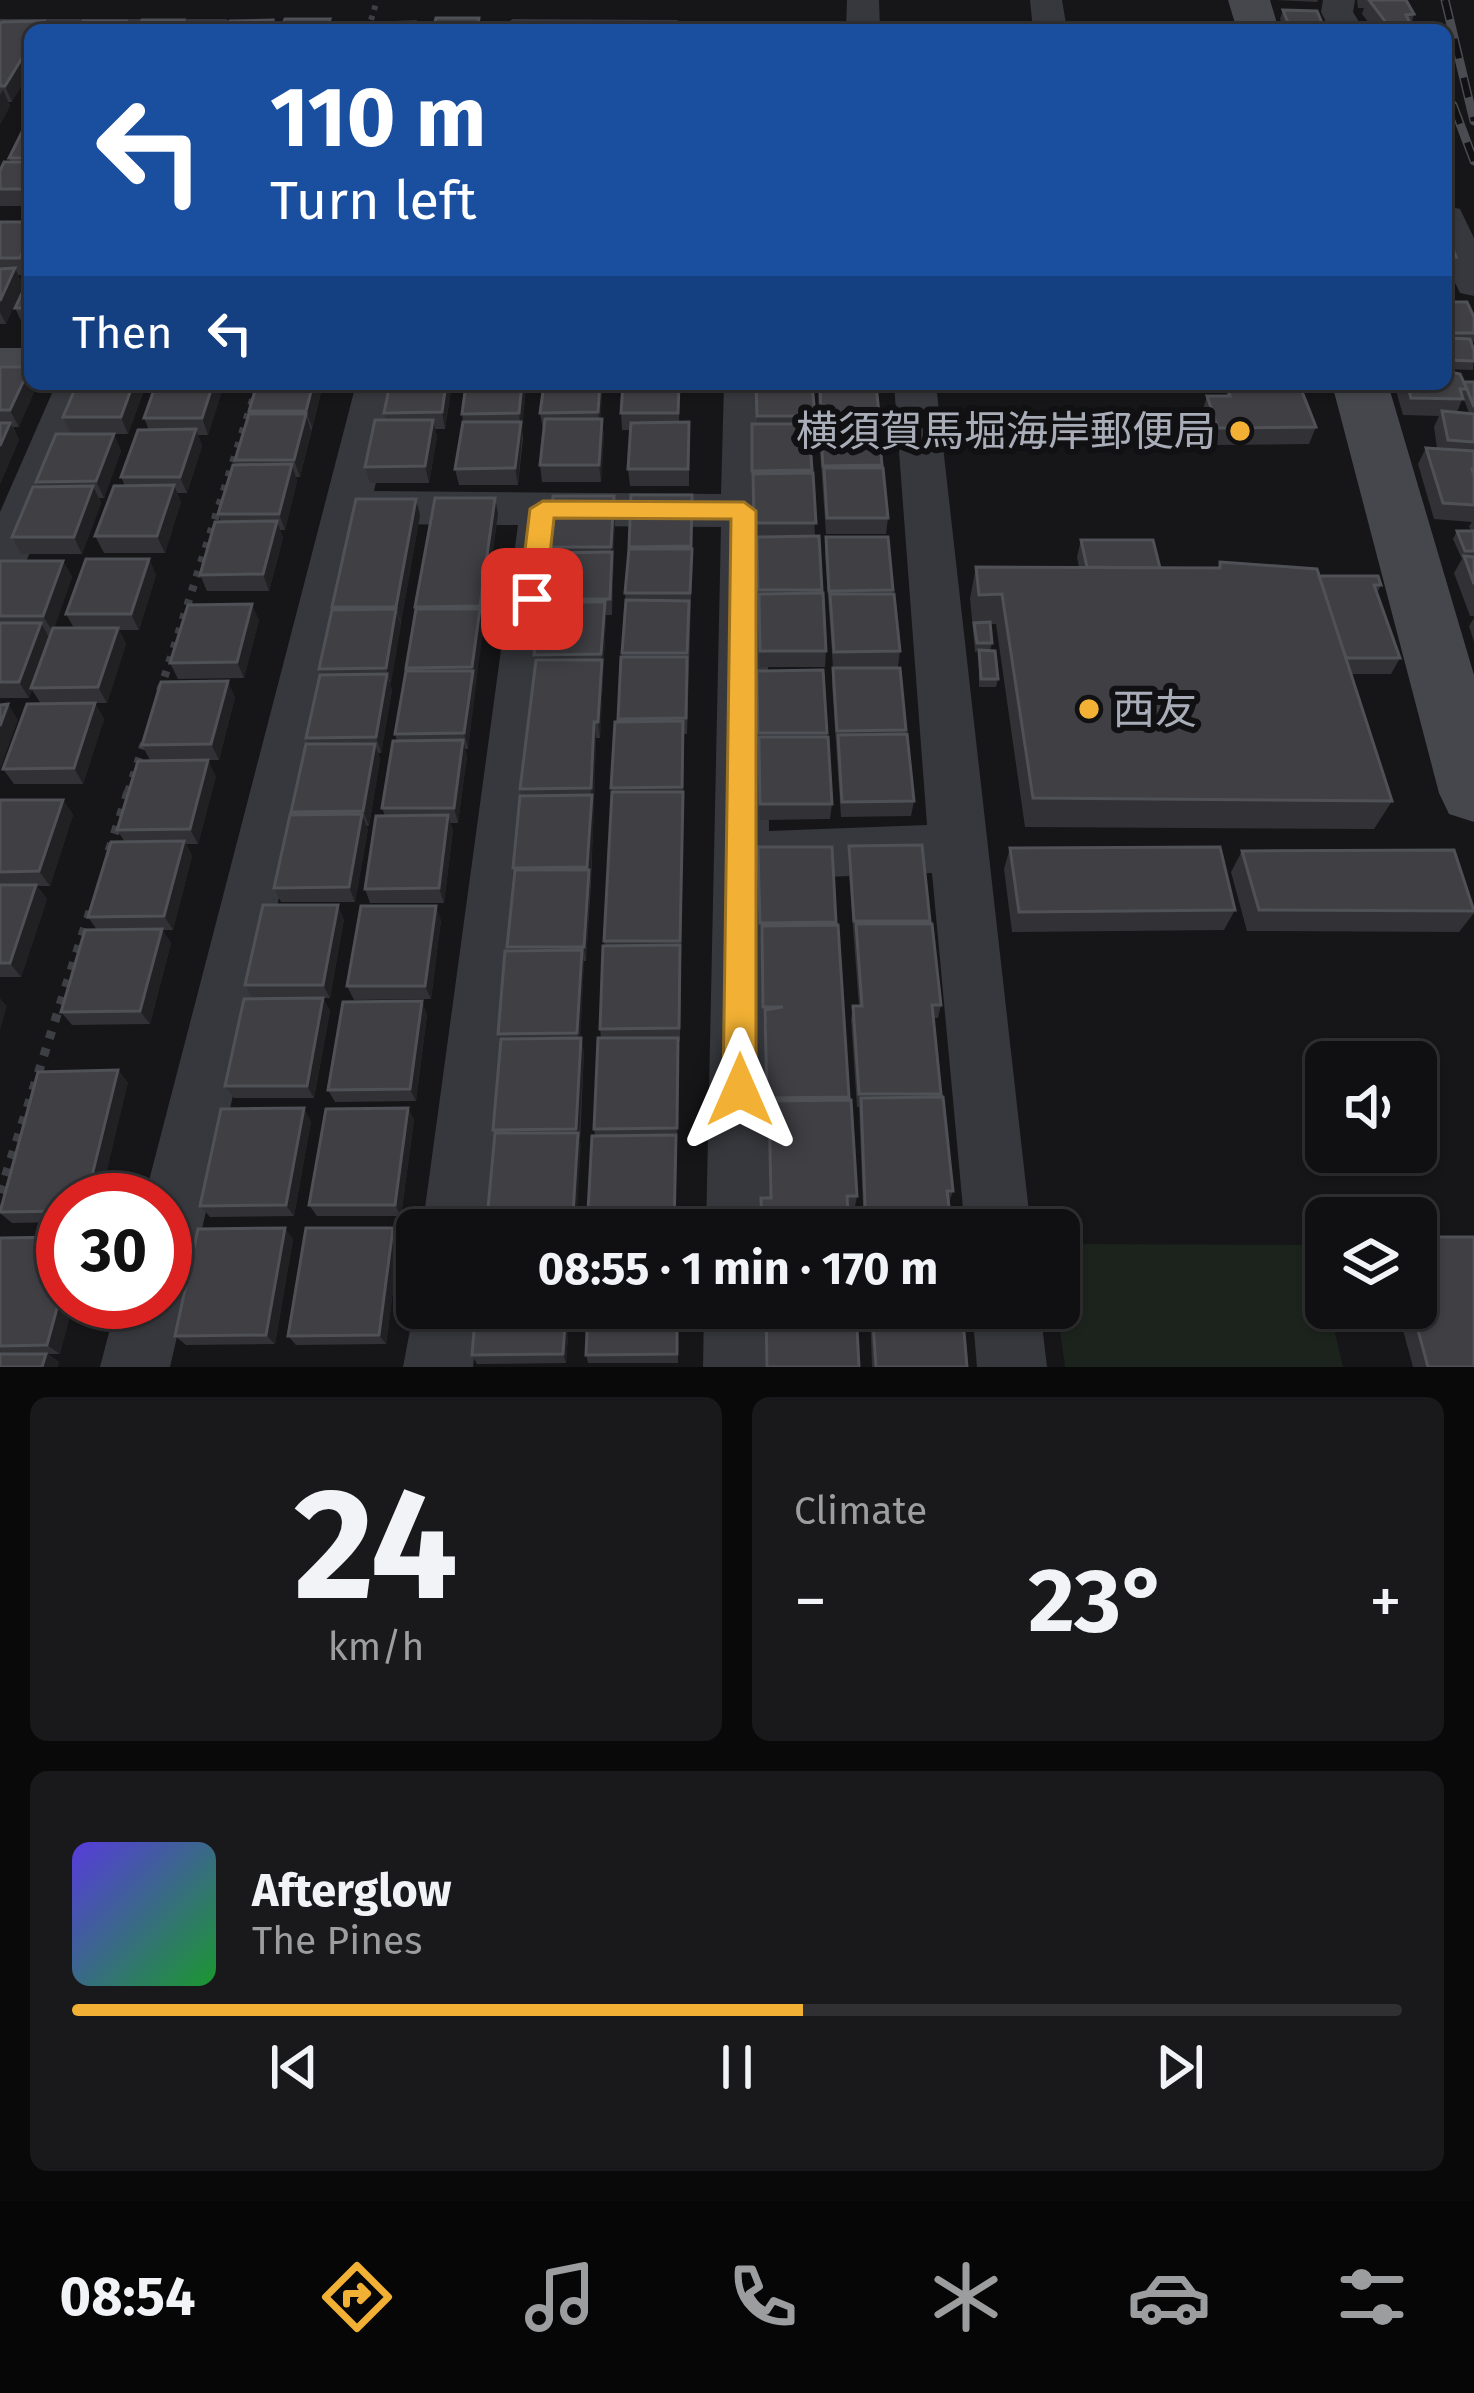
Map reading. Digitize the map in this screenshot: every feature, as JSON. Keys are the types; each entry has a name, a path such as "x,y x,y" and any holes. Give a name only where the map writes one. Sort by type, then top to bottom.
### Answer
{"main road":[{"path":"1362,390 1474,793"}],"street":[{"path":"1452,231 1474,284"},
{"path":"0,566 12,512 74,390"},
{"path":"183,1173 375,390"},
{"path":"739,1209 745,390"},
{"path":"916,390 996,1209"},
{"path":"346,507 744,511"},
{"path":"458,1209 543,509"},
{"path":"741,856 957,848"},
{"path":"135,1367 145,1329"},
{"path":"438,1367 443,1329"},
{"path":"738,1329 738,1367"},
{"path":"1008,1329 1012,1367"}],"path":[{"path":"158,699 257,390"},
{"path":"108,856 151,721"},
{"path":"0,1193 93,901"}],"shaded area":[{"path":"1080,1244 1305,1245 1305,1329 1334,1329 1343,1367 1065,1367 1060,1329 1080,1329"}],"building":[{"path":"1369,0 1406,0 1414,14 1406,15 1410,24 1387,24"},
{"path":"1283,10 1317,11 1322,24 1289,24"},
{"path":"436,18 479,18 478,24 434,24"},
{"path":"285,19 330,19 328,24 283,24"},
{"path":"142,20 184,20 182,24 140,24"},
{"path":"273,20 272,24 230,21"},
{"path":"44,21 24,24 24,55 5,86 0,86 2,22"},
{"path":"83,21 126,21 125,24"},
{"path":"22,132 24,132 24,158 9,158"},
{"path":"4,162 24,162 24,189 0,189"},
{"path":"0,222 24,222 20,258 0,258"},
{"path":"15,268 0,301 0,269"},
{"path":"1452,302 1467,302 1474,333 1452,333"},
{"path":"1452,338 1470,339 1474,361 1452,360"},
{"path":"0,367 24,367 24,380 10,410 0,410"},
{"path":"1452,372 1460,374 1467,389 1460,389 1463,399 1411,398 1409,390 1452,390"},
{"path":"1464,382 1474,382 1474,407"},
{"path":"74,390 131,390 121,417 63,417"},
{"path":"154,390 211,390 202,418 144,418"},
{"path":"255,390 311,390 306,411 249,411"},
{"path":"389,390 445,390 442,412 384,413"},
{"path":"465,390 521,390 519,413 462,414"},
{"path":"543,390 600,390 598,412 540,413"},
{"path":"623,390 679,390 678,413 621,413"},
{"path":"756,390 813,390 815,416 757,416"},
{"path":"820,390 877,390 879,414 821,414"},
{"path":"1228,390 1301,390 1316,427 1218,428 1207,396 1230,396"},
{"path":"1442,411 1474,414 1474,442 1448,440"},
{"path":"249,414 306,414 294,460 235,460"},
{"path":"545,419 602,419 599,465 540,465"},
{"path":"820,419 878,419 882,465 823,466"},
{"path":"375,420 433,420 425,466 365,467"},
{"path":"463,422 521,422 515,468 455,469"},
{"path":"689,422 688,469 628,469 631,423"},
{"path":"0,423 10,423 0,446"},
{"path":"752,424 809,424 812,470 752,471"},
{"path":"196,429 180,477 121,477 138,430"},
{"path":"56,434 114,434 96,481 36,482"},
{"path":"1426,448 1474,451 1474,505 1443,503"},
{"path":"292,464 279,514 218,514 233,465"},
{"path":"824,468 883,468 888,518 827,518"},
{"path":"813,473 816,523 754,523 753,474"},
{"path":"174,485 157,536 95,536 114,486"},
{"path":"93,486 74,537 12,537 33,487"},
{"path":"631,495 692,495 691,546 629,547"},
{"path":"553,496 614,496 611,547 548,547"},
{"path":"435,498 495,498 480,606 415,607"},
{"path":"356,499 416,499 396,607 332,607"},
{"path":"277,521 263,574 200,575 215,522"},
{"path":"1457,531 1474,531 1474,551 1465,551"},
{"path":"819,536 822,590 758,590 757,537"},
{"path":"826,537 888,537 893,590 829,591"},
{"path":"1081,540 1153,540 1160,568 1087,567"},
{"path":"629,549 692,549 690,593 625,593"},
{"path":"612,552 610,599 546,599 550,553"},
{"path":"1464,556 1474,557 1474,584"},
{"path":"86,559 149,559 131,614 66,614"},
{"path":"0,561 63,561 43,616 0,616"},
{"path":"1220,562 1317,569 1392,801 1033,798 1002,594 979,595 976,567 1220,568"},
{"path":"1319,576 1378,576 1381,585 1374,585 1400,658 1346,658"},
{"path":"823,593 826,651 760,651 759,594"},
{"path":"830,594 894,594 900,651 834,652"},
{"path":"626,600 689,601 687,653 622,653"},
{"path":"540,602 605,602 601,654 534,655"},
{"path":"252,604 237,662 170,663 188,605"},
{"path":"396,609 386,668 319,669 332,610"},
{"path":"416,609 480,609 472,667 406,668"},
{"path":"990,622 992,643 977,643 974,623"},
{"path":"0,623 41,623 19,682 0,682"},
{"path":"53,628 118,628 98,687 31,688"},
{"path":"979,650 995,651 998,679 981,679"},
{"path":"621,657 687,657 686,718 618,719"},
{"path":"536,660 602,660 591,788 520,789"},
{"path":"833,668 900,668 906,730 837,731"},
{"path":"823,670 827,733 758,733 757,671"},
{"path":"406,671 473,671 464,733 395,734"},
{"path":"387,674 376,737 306,738 320,675"},
{"path":"228,681 211,744 142,745 161,682"},
{"path":"95,703 74,768 3,769 27,704"},
{"path":"683,721 682,787 611,788 615,722"},
{"path":"907,734 914,801 842,802 838,735"},
{"path":"759,737 828,737 832,804 760,804"},
{"path":"463,740 454,808 382,808 393,741"},
{"path":"306,744 375,744 363,811 291,812"},
{"path":"208,760 190,829 117,830 138,761"},
{"path":"612,792 683,792 680,941 604,941"},
{"path":"592,795 587,867 513,868 520,796"},
{"path":"0,800 63,800 39,871 0,872"},
{"path":"362,814 349,887 274,888 290,815"},
{"path":"448,815 439,888 365,889 376,816"},
{"path":"184,841 164,916 88,917 111,842"},
{"path":"922,845 930,921 854,921 849,846"},
{"path":"758,847 832,847 836,922 760,923"},
{"path":"1220,847 1235,910 1019,912 1010,848"},
{"path":"1454,850 1474,911 1259,910 1242,851"},
{"path":"515,870 589,870 584,947 507,947"},
{"path":"0,885 36,885 10,963 0,963"},
{"path":"263,905 338,905 323,985 245,985"},
{"path":"361,906 436,906 425,986 347,986"},
{"path":"856,924 932,924 941,1005 932,1005 941,1094 859,1094 853,1006 862,1006"},
{"path":"838,925 849,1097 767,1098 765,1010 783,1007 763,1007 762,926"},
{"path":"162,929 140,1011 61,1012 85,930"},
{"path":"680,945 679,1028 600,1029 603,946"},
{"path":"582,950 577,1033 498,1034 505,951"},
{"path":"323,998 307,1086 225,1086 244,999"},
{"path":"422,1001 410,1089 328,1090 343,1002"},
{"path":"581,1038 576,1129 493,1130 501,1039"},
{"path":"598,1038 678,1038 677,1128 594,1129"},
{"path":"118,1070 93,1173 36,1173 36,1211 0,1212 38,1072"},
{"path":"943,1097 953,1191 947,1191 949,1209 865,1209 861,1098"},
{"path":"851,1100 857,1196 847,1196 848,1209 761,1209 761,1198 771,1198 769,1101"},
{"path":"304,1108 286,1205 200,1206 221,1109"},
{"path":"408,1108 395,1205 309,1205 326,1109"},
{"path":"495,1133 578,1133 573,1209 488,1209"},
{"path":"676,1135 674,1209 588,1209 592,1136"},
{"path":"285,1228 266,1335 175,1336 177,1329 192,1329 192,1257 198,1229"},
{"path":"306,1228 393,1228 379,1335 288,1336"},
{"path":"36,1237 36,1329 51,1329 47,1345 0,1346 0,1238"},
{"path":"1437,1237 1474,1237 1474,1367 1428,1367 1418,1329 1437,1329"},
{"path":"474,1329 565,1329 563,1354 472,1355"},
{"path":"587,1329 677,1329 677,1354 586,1355"},
{"path":"766,1329 857,1329 859,1367 767,1367"},
{"path":"873,1329 964,1329 967,1367 876,1367"},
{"path":"0,1354 46,1354 42,1367 0,1367"}],"railway":[{"path":"1445,0 1451,24"},
{"path":"1452,29 1474,121"},
{"path":"1453,105 1474,161"}],"place":[{"name":"横須賀馬堀海岸郵便局","path":"1240,431"},
{"name":"西友","path":"1089,709"}],"route":[{"path":"532,599 543,509 744,511 740,1090"}]}
